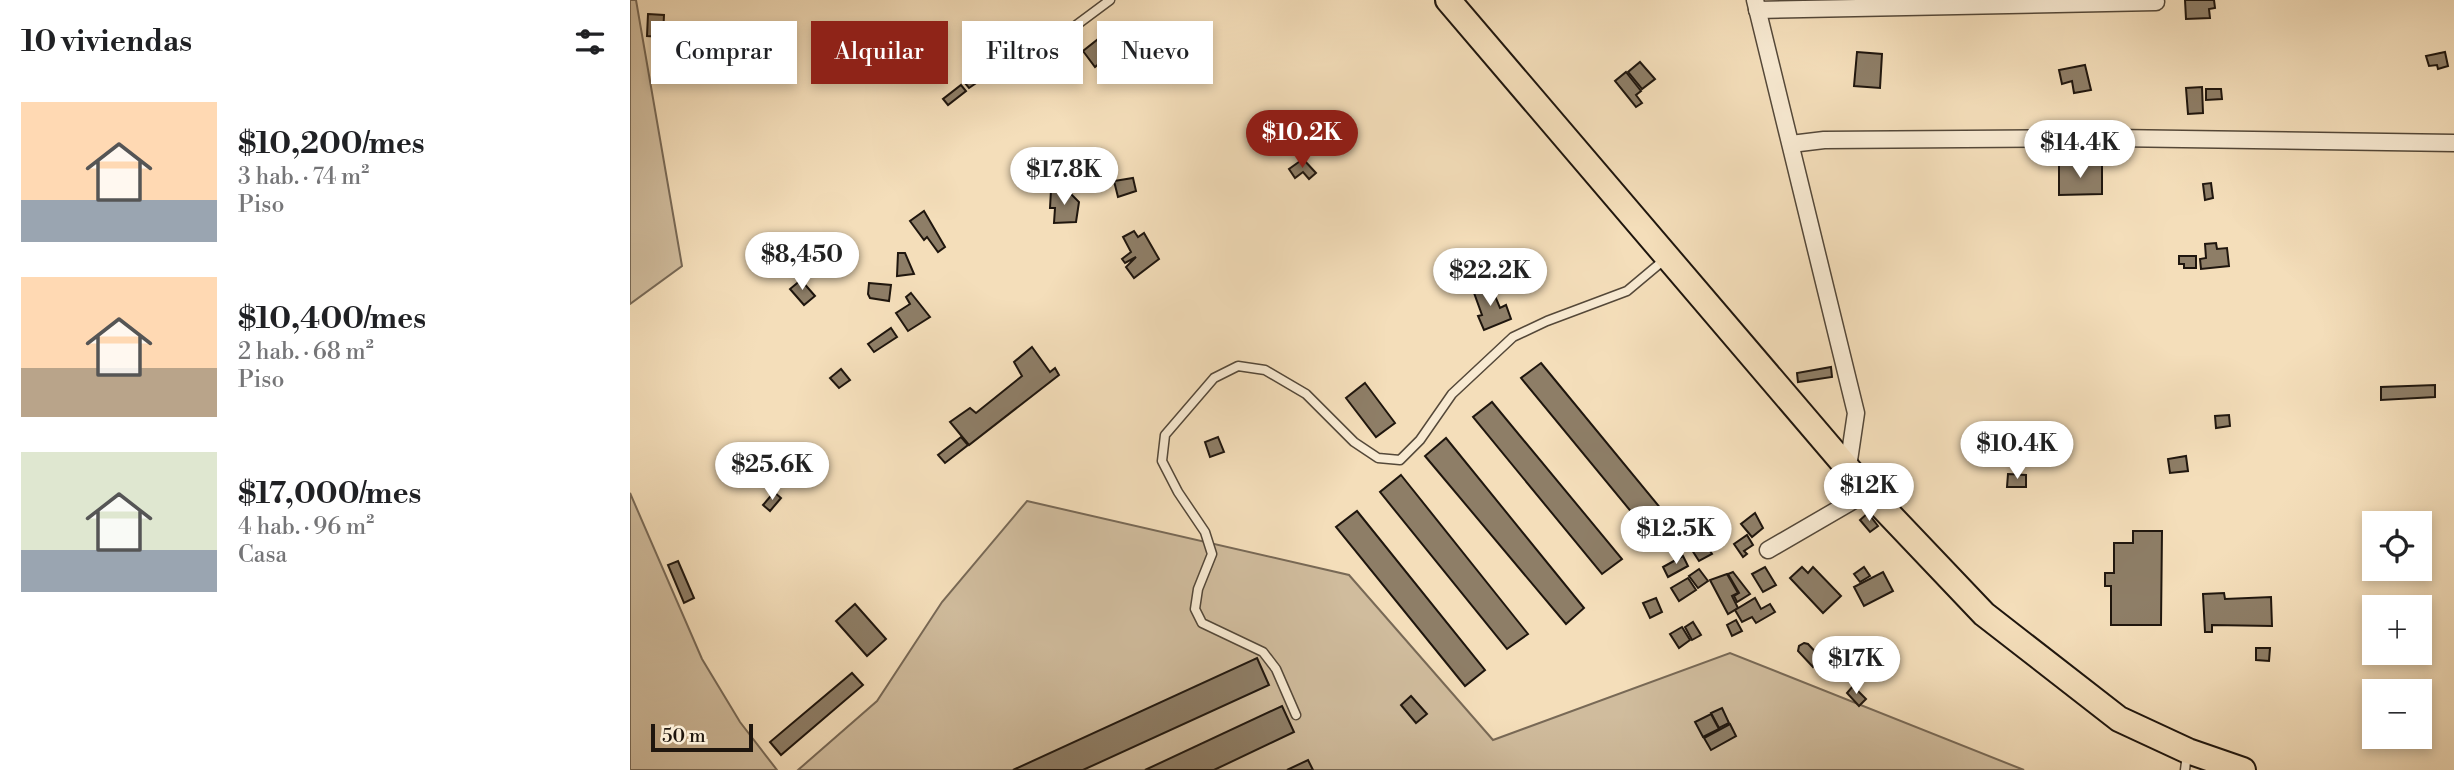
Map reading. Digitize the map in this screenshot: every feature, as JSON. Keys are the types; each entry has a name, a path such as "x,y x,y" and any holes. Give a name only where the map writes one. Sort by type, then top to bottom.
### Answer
{"main road":[{"path":"1448,0 1868,492 1983,614 2119,719 2187,761 2243,770"}],"street":[{"path":"1848,467 1856,413 1756,5 2156,2"},
{"path":"1791,144 1824,140 2112,138 2454,143"},
{"path":"1768,550 1868,492"}],"lane":[{"path":"1082,21 1110,0"},
{"path":"1296,715 1276,669 1262,652 1202,623 1198,616 1195,609 1198,589 1212,554 1205,533 1178,492 1162,461 1165,435 1214,378 1238,366 1265,370 1306,394 1354,442 1378,458 1400,460 1420,440 1452,394 1513,337 1547,321 1628,291 1667,258"}],"shaded area":[{"path":"630,0 636,0 682,266 630,304"},
{"path":"630,493 702,659 740,722 777,770 630,770"},
{"path":"1027,501 1349,575 1493,740 1730,653 2024,770 798,770 877,701 942,602"}],"building":[{"path":"2185,0 2214,0 2215,8 2209,9 2210,18 2186,19"},
{"path":"648,14 664,15 664,21 651,21 651,36 647,36"},
{"path":"1097,40 1097,65 1095,67 1083,51"},
{"path":"1857,52 1882,54 1880,88 1854,86"},
{"path":"2445,52 2448,66 2438,69 2437,65 2429,66 2426,56"},
{"path":"1640,62 1655,79 1642,89 1628,72"},
{"path":"2085,65 2091,90 2074,93 2072,81 2062,84 2059,70"},
{"path":"1626,72 1641,91 1636,95 1642,103 1636,107 1615,81"},
{"path":"961,85 966,91 948,105 943,99"},
{"path":"2202,87 2203,113 2188,114 2186,88"},
{"path":"2206,89 2221,89 2222,99 2206,100"},
{"path":"1303,159 1316,173 1309,179 1303,172 1295,178 1289,169"},
{"path":"2059,165 2102,165 2102,194 2059,195"},
{"path":"1133,178 1136,191 1118,197 1114,181"},
{"path":"2211,183 2213,198 2205,200 2203,184"},
{"path":"1051,190 1069,192 1079,202 1076,222 1054,223 1055,208 1050,208"},
{"path":"924,211 945,247 938,252 927,237 924,240 910,221"},
{"path":"1134,231 1138,237 1144,233 1159,259 1134,278 1126,267 1136,257 1125,263 1122,259 1131,252 1123,237"},
{"path":"2216,243 2217,249 2227,248 2229,266 2201,269 2200,259 2206,258 2205,244"},
{"path":"898,253 905,253 914,274 897,276"},
{"path":"2179,256 2196,256 2196,268 2184,268 2184,264 2179,264"},
{"path":"801,280 815,296 804,305 790,289"},
{"path":"869,283 891,285 889,301 870,298"},
{"path":"1490,284 1500,308 1506,305 1511,319 1484,330 1473,290"},
{"path":"911,293 930,317 908,331 896,313 910,304 906,297"},
{"path":"891,328 897,337 874,352 868,344"},
{"path":"1032,347 1050,372 1055,368 1059,375 969,445 950,422 970,408 976,413 1022,376 1014,362"},
{"path":"1541,363 1671,521 1652,537 1521,378"},
{"path":"1831,367 1832,377 1798,382 1797,373"},
{"path":"841,369 850,380 839,388 830,378"},
{"path":"1365,383 1395,423 1376,437 1346,398"},
{"path":"2435,385 2435,397 2381,400 2381,387"},
{"path":"1492,402 1622,559 1602,574 1473,417"},
{"path":"2229,415 2230,426 2216,428 2215,416"},
{"path":"961,437 968,445 945,463 938,455"},
{"path":"1218,437 1224,452 1210,457 1205,442"},
{"path":"1446,438 1584,608 1566,624 1425,456"},
{"path":"2186,456 2188,471 2170,473 2168,459"},
{"path":"2008,474 2026,475 2026,487 2007,487"},
{"path":"1401,475 1528,634 1507,649 1380,492"},
{"path":"774,492 781,498 770,511 763,505"},
{"path":"1357,511 1485,670 1465,686 1336,527"},
{"path":"1755,513 1763,528 1752,537 1741,524"},
{"path":"1868,513 1878,526 1870,532 1860,520"},
{"path":"2133,531 2162,531 2161,625 2111,625 2111,586 2105,586 2105,573 2114,573 2114,543 2133,543"},
{"path":"1747,535 1753,545 1744,551 1747,554 1743,557 1734,544"},
{"path":"1705,543 1712,554 1699,561 1692,550"},
{"path":"1683,556 1688,566 1668,577 1663,567"},
{"path":"678,561 694,598 684,603 668,565"},
{"path":"1765,567 1776,585 1763,592 1752,574"},
{"path":"1802,567 1808,573 1813,567 1841,596 1823,613 1790,578"},
{"path":"1864,567 1870,576 1860,582 1854,574"},
{"path":"1699,569 1708,581 1698,588 1689,576"},
{"path":"1733,572 1750,594 1737,602 1734,596 1739,593 1728,574"},
{"path":"1883,572 1893,591 1864,606 1854,587"},
{"path":"1727,574 1738,593 1732,596 1738,608 1728,614 1710,580"},
{"path":"1688,578 1696,590 1679,601 1671,588"},
{"path":"2224,593 2225,599 2271,597 2272,626 2212,625 2212,632 2205,632 2203,594"},
{"path":"1656,598 1662,612 1650,618 1643,603"},
{"path":"1755,598 1761,609 1770,604 1775,612 1756,623 1752,617 1742,622 1735,610"},
{"path":"855,604 886,639 867,656 836,621"},
{"path":"1736,620 1742,631 1732,636 1727,625"},
{"path":"1693,622 1701,635 1692,640 1685,627"},
{"path":"1682,627 1690,640 1679,648 1670,634"},
{"path":"1804,643 1822,659 1813,667 1798,651 1799,646"},
{"path":"1828,643 1838,653 1830,661 1820,650"},
{"path":"2256,648 2270,648 2269,661 2256,660"},
{"path":"1257,658 1269,685 1083,770 1013,770"},
{"path":"852,673 863,685 781,755 770,742"},
{"path":"1853,686 1866,699 1859,706 1847,693"},
{"path":"1411,696 1427,714 1416,723 1401,705"},
{"path":"1282,706 1294,732 1214,770 1145,770"},
{"path":"1722,708 1729,723 1719,728 1711,713"},
{"path":"1711,714 1719,729 1703,737 1695,722"},
{"path":"1730,724 1736,736 1711,750 1704,738"},
{"path":"1308,760 1313,770 1287,770"}]}
